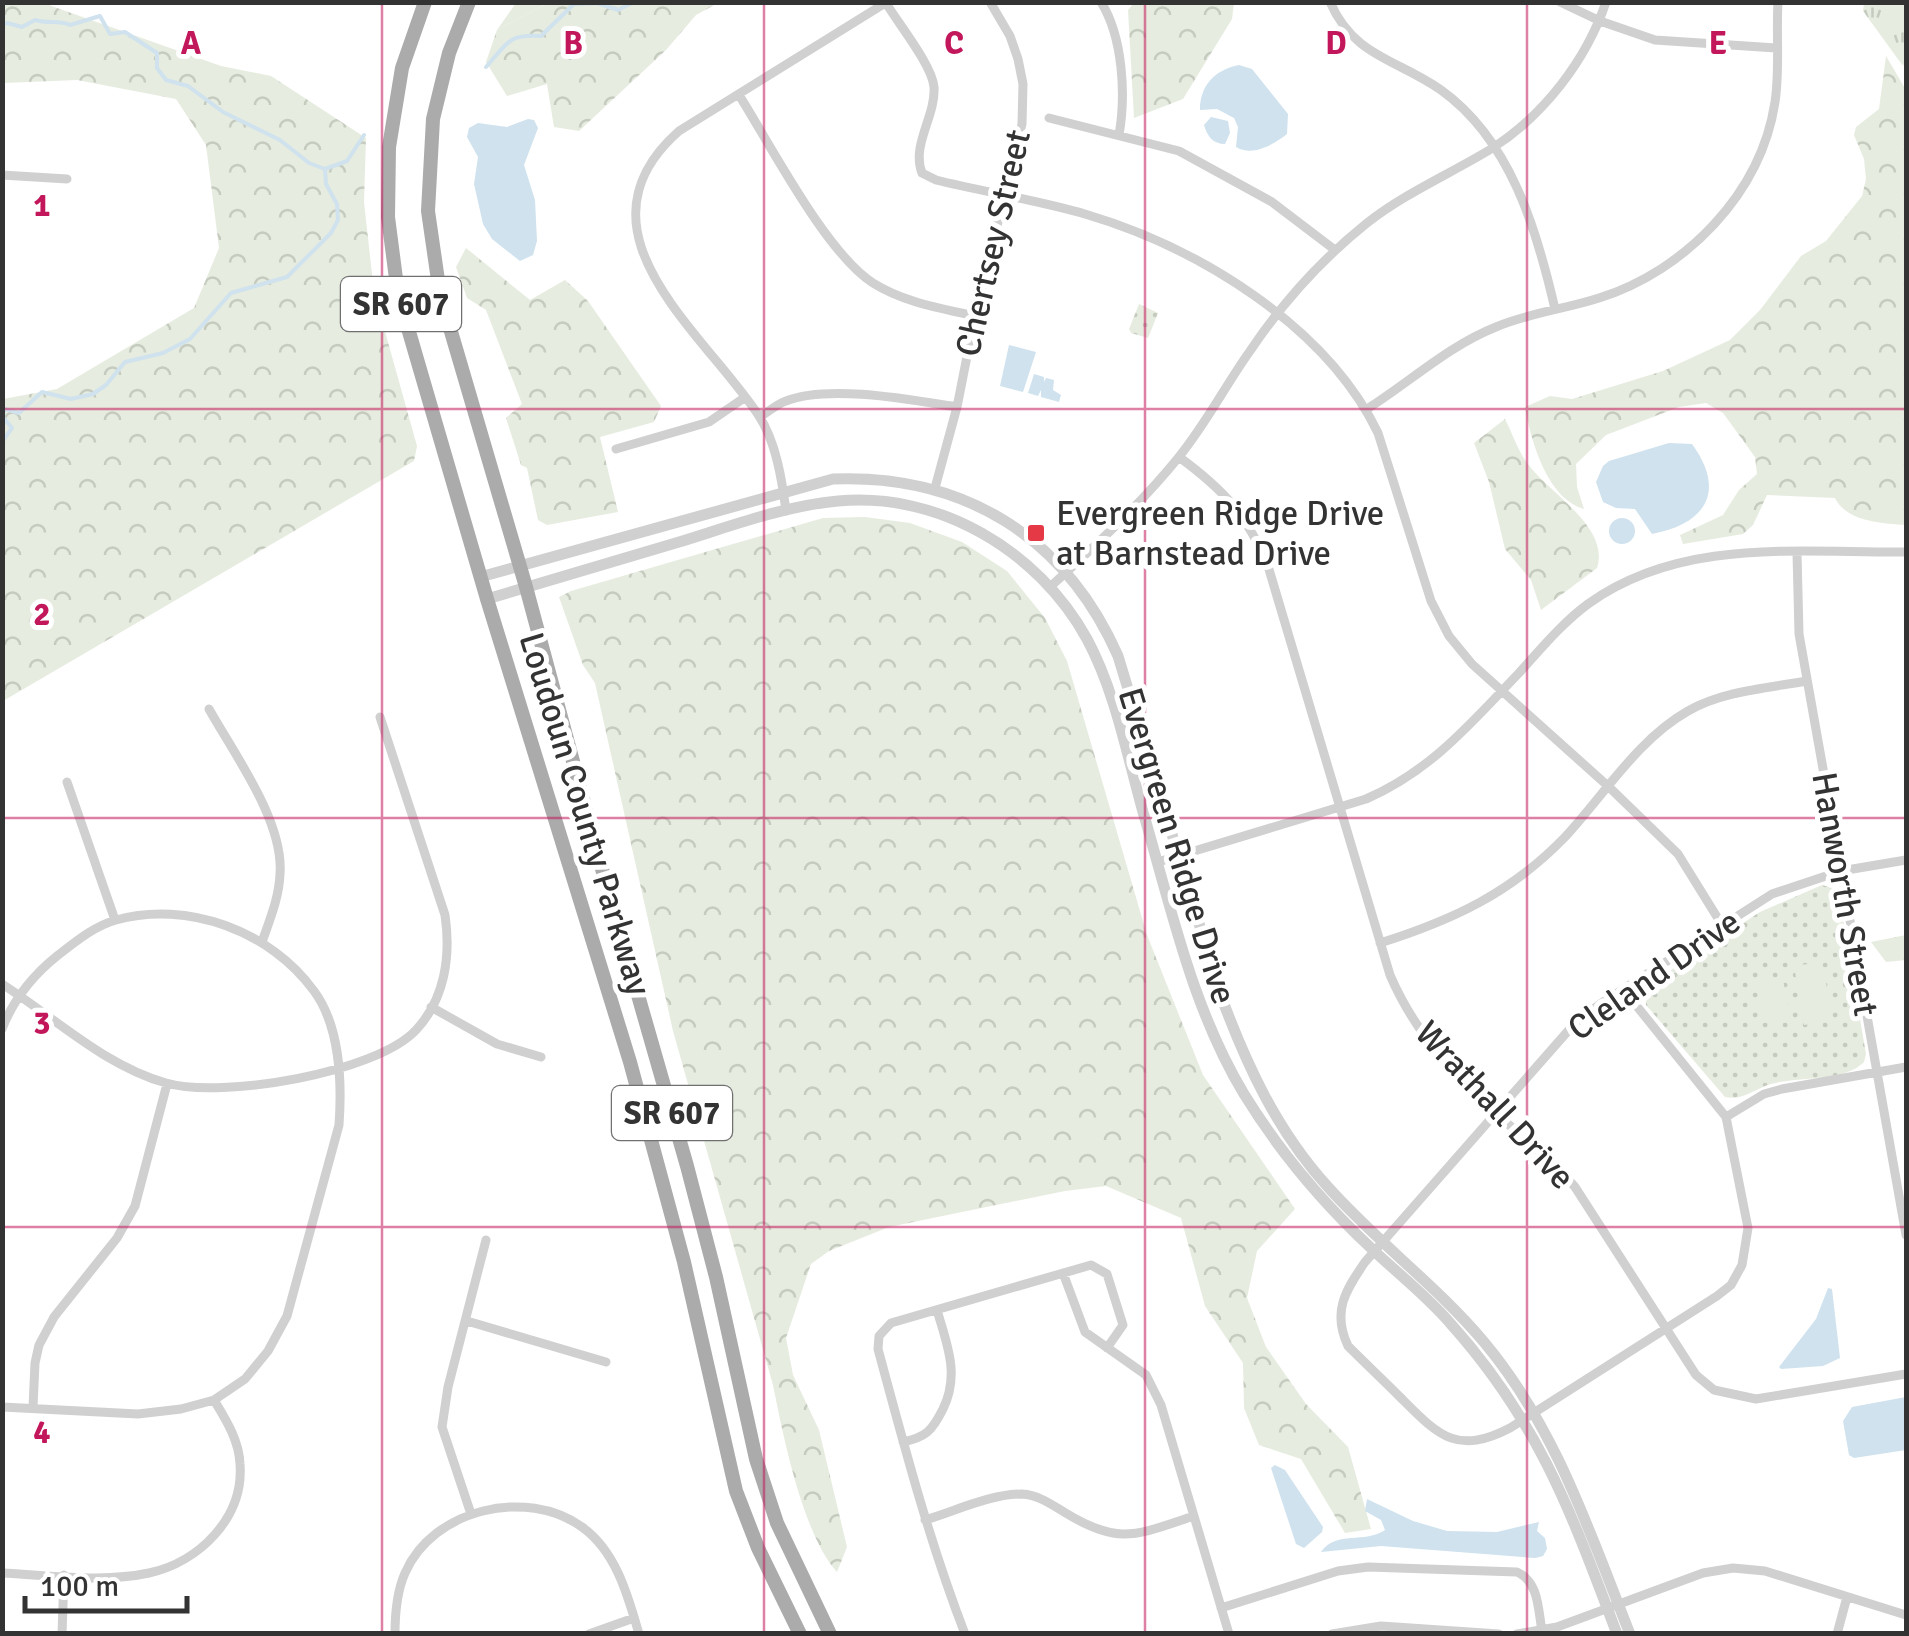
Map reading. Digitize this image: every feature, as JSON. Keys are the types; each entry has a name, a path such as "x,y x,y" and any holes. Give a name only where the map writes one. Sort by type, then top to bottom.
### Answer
{"main road":[{"name":"Loudoun County Parkway","path":"425,2 395,102 387,192 390,242 406,322 656,1158 736,1490 758,1548 800,1634"},
{"name":"Loudoun County Parkway","path":"469,2 448,53 433,119 428,181 430,239 440,294 687,1166 756,1459 777,1523 830,1634"}],"street":[{"name":"Chertsey Street","path":"935,488 1022,124 1023,84 1010,36 990,2"},
{"path":"1102,2 1116,38 1121,96 1119,134"},
{"path":"1330,2 1345,30 1358,44 1442,91 1472,120 1526,204 1555,309"},
{"path":"1560,2 1600,21 1672,42 1776,48"},
{"path":"1050,587 1128,514 1179,457 1276,314 1335,250 1402,198 1492,148 1516,130 1558,88 1600,21 1606,2"},
{"path":"1367,409 1463,342 1499,325 1602,298 1681,257 1726,212 1758,159 1775,101 1778,2"},
{"path":"786,511 774,453 760,418 653,278 638,243 640,184 662,147 690,124 886,3 932,77 933,96 919,160 922,173 936,180 1082,213 1170,247 1276,314 1340,371 1367,409 1391,467 1431,601 1449,636 1502,691 1678,854 1722,925"},
{"path":"739,94 834,246 855,270 892,293 975,316"},
{"path":"1048,118 1190,156 1272,202 1335,250"},
{"path":"2,175 67,178"},
{"path":"760,418 787,400 811,396 879,395 957,407"},
{"path":"616,450 709,422 744,398"},
{"name":"Wrathall Drive","path":"1179,457 1235,504 1260,546 1380,943 1398,993 1422,1035 1496,1114 1558,1166 1665,1331 1706,1385 1734,1397 1756,1399 1906,1374"},
{"name":"Evergreen Ridge Drive","path":"480,577 833,479 865,478 935,488 976,504 1009,523 1067,572 1095,609 1118,656 1221,996 1258,1086 1310,1166 1379,1247"},
{"name":"Evergreen Ridge Drive","path":"487,598 786,511 859,500 930,512 987,535 1021,559 1050,587 1080,626 1098,662 1199,1000 1225,1060 1288,1158 1450,1322 1529,1416 1612,1606 1630,1634"},
{"path":"1158,862 1340,807 1395,786 1446,750 1584,607 1650,571 1700,556 1732,552 1906,552"},
{"name":"Hanworth Street","path":"1797,552 1799,634 1906,1235"},
{"path":"1380,943 1438,924 1506,888 1544,857 1652,739 1693,708 1744,692 1807,681"},
{"path":"209,709 266,812 278,845 281,870 277,900 262,942"},
{"path":"2,984 114,1062 167,1084 234,1088 339,1070 383,1053 416,1031 444,980 450,947 445,915 380,717"},
{"path":"66,782 115,920"},
{"name":"Cleland Drive","path":"1726,1117 1748,1228 1742,1266 1731,1284 1665,1331 1529,1416 1483,1440 1458,1440 1434,1432 1348,1346 1340,1328 1340,1308 1346,1290 1575,1023 1772,894 1841,870 1906,860"},
{"path":"2,1028 18,994 36,972 84,936 115,920 171,914 202,918 262,942 315,991 328,1018 339,1070 339,1125 288,1316 245,1380 214,1400 138,1414 2,1406"},
{"path":"1623,989 1726,1117 1764,1094 1906,1067"},
{"path":"431,1007 498,1044 541,1057"},
{"path":"33,1408 34,1363 39,1345 54,1317 117,1238 135,1206 167,1084"},
{"path":"471,1514 442,1427 448,1388 486,1240"},
{"path":"965,1634 903,1442 878,1349 879,1336 892,1323 1091,1265 1107,1274 1124,1324 1107,1348"},
{"path":"1063,1273 1085,1332 1146,1375 1161,1404 1229,1634"},
{"path":"903,1442 922,1438 932,1430 951,1394 952,1358 937,1310"},
{"path":"467,1322 606,1362"},
{"path":"2,1573 149,1572 176,1563 209,1543 225,1523 241,1465 234,1433 214,1400"},
{"path":"926,1520 1024,1494 1039,1497 1093,1530 1111,1535 1148,1532 1194,1516"},
{"path":"395,1634 405,1572 428,1542 448,1525 471,1514 527,1507 554,1513 582,1527 608,1556 621,1578 639,1634"},
{"path":"1221,1608 1338,1571 1368,1567 1518,1572 1528,1577 1534,1588 1542,1631"},
{"path":"1517,1634 1542,1631 1703,1574 1733,1568 1764,1571 1906,1615"},
{"path":"62,1634 64,1575"},
{"path":"1837,1634 1847,1597"},
{"name":"Evergreen Ridge Drive","path":"1612,1606 1617,1634"},
{"path":"589,1634 634,1618"},
{"path":"1332,1634 1382,1626 1499,1634"}],"green space":[{"path":"3,2 43,3 221,66 271,76 366,138 364,202 374,292 417,446 414,461 3,701 3,399 57,389 194,308 219,248 206,145 176,99 77,80 3,83"},
{"path":"1135,2 1234,3 1232,19 1183,99 1134,118 1128,10"},
{"path":"516,3 548,3 497,30"},
{"path":"548,3 718,3 696,15 666,50 579,131 554,127 547,84 507,96 486,62 497,30"},
{"path":"1864,3 1906,3 1903,66 1863,11"},
{"path":"1886,56 1906,90 1906,525 1856,517 1835,498 1767,495 1753,525 1743,534 1683,544 1680,535 1723,515 1739,490 1757,474 1755,457 1723,413 1706,403 1679,407 1606,435 1576,464 1577,487 1584,509 1571,503 1543,467 1525,407 1550,396 1572,399 1663,371 1730,340 1760,310 1801,256 1826,241 1862,196 1866,179 1864,159 1854,135 1856,127 1879,109"},
{"path":"466,248 530,300 565,280 588,301 661,406 654,422 600,437 618,512 547,525 538,520 527,468 521,465 506,418 522,404 486,310 467,298 456,267"},
{"path":"1139,304 1158,313 1148,338 1129,329"},
{"path":"1505,419 1527,463 1588,526 1599,554 1597,568 1541,610 1531,580 1505,549 1489,482 1474,443"},
{"path":"865,517 910,523 962,542 1007,571 1045,618 1067,661 1147,935 1203,1075 1295,1209 1257,1251 1247,1298 1266,1347 1306,1404 1348,1447 1371,1529 1345,1533 1301,1459 1259,1445 1244,1408 1243,1363 1205,1306 1181,1218 1106,1186 889,1227 829,1251 811,1264 786,1338 793,1375 819,1430 847,1547 837,1572 814,1534 796,1483 773,1385 673,1031 595,683 583,665 559,597 823,518"},
{"path":"1822,885 1833,888 1839,896 1866,1054 1864,1062 1844,1073 1782,1082 1743,1096 1725,1097 1646,1005 1645,987 1760,912"},
{"path":"1906,935 1906,960 1886,962 1871,942"},
{"path":"1822,962 1833,1020 1804,1025 1794,966"},
{"path":"1783,979 1790,1019 1765,1023 1758,983"}],"water":[{"path":"1239,65 1252,69 1288,114 1287,134 1269,146 1249,151 1236,147 1238,127 1234,118 1217,109 1200,110 1210,80"},
{"path":"1211,117 1228,121 1230,133 1225,144 1214,141 1207,133 1204,125"},
{"path":"534,120 538,128 524,165 535,200 537,241 533,255 520,261 492,239 483,224 474,184 478,157 467,137 469,128 478,123 507,127"},
{"path":"1009,345 1036,352 1023,392 1000,386"},
{"path":"1034,374 1044,377 1044,382 1046,378 1054,380 1053,390 1061,395 1059,402 1041,397 1041,390 1038,396 1028,393"},
{"path":"1669,443 1692,444 1703,461 1709,491 1697,514 1652,534 1635,509 1616,508 1603,502 1596,482 1609,461"},
{"path":"1622,518 1631,522 1635,531 1631,540 1622,544 1613,540 1609,531 1613,522"},
{"path":"1828,1288 1832,1289 1840,1358 1823,1366 1781,1369 1816,1319"},
{"path":"1906,1397 1906,1450 1854,1458 1849,1455 1843,1421 1852,1407"},
{"path":"1275,1465 1285,1470 1323,1527 1304,1548 1296,1544 1271,1468"},
{"path":"1367,1499 1413,1521 1447,1531 1497,1532 1539,1522 1537,1531 1545,1538 1547,1549 1543,1556 1535,1558 1381,1546 1321,1552 1335,1541 1385,1530 1381,1520 1365,1511"}],"waterway":[{"path":"486,67 509,42 541,36 574,4 597,3 618,10 634,2"},
{"path":"2,25 22,27 35,20 70,25 100,16 110,34 125,32 157,53 157,68 166,80 188,86 223,112 280,140 309,163 325,169"},
{"path":"2,415 5,409 19,413 42,392 71,399 93,394 125,362 163,353 190,339 231,293 287,277 331,233 338,220 325,169 347,161 364,135"},
{"path":"2,416 12,428 2,442"}],"place":[{"name":"Evergreen Ridge Drive at Barnstead Drive","path":"1036,533"}]}
